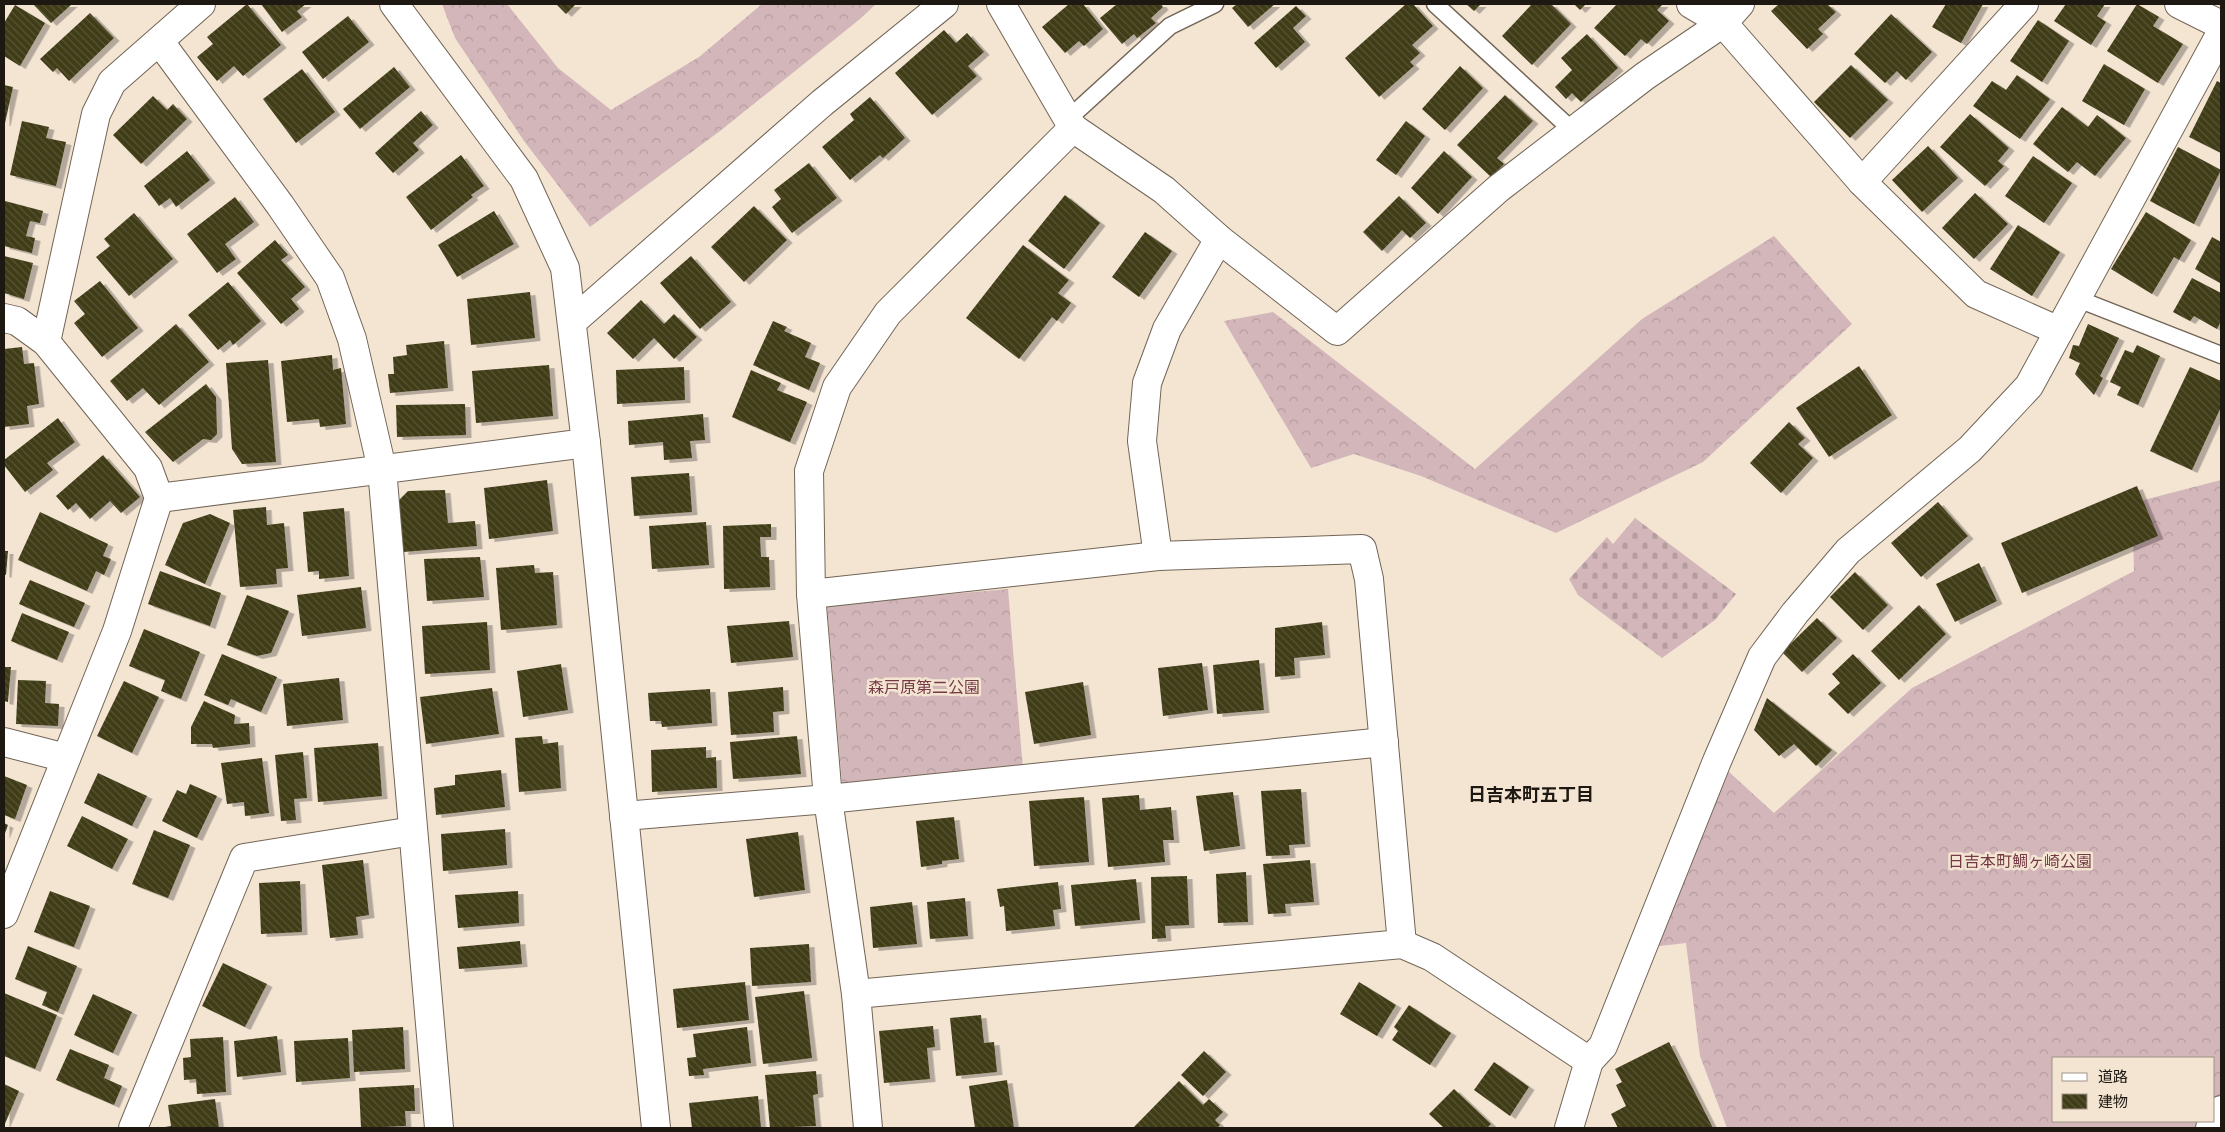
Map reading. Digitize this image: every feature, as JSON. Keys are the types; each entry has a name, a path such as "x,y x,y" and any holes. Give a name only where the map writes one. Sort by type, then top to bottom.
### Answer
{"street":[{"path":"46,342 96,114 112,82 160,42 201,4"},
{"path":"394,4 524,179 565,268 586,443 656,1128"},
{"path":"572,322 822,102 944,4"},
{"path":"1001,4 1070,124 1164,190 1219,239 1337,331 1499,188 1645,76 1732,13"},
{"path":"1691,4 1732,13 1862,182 1976,294 2059,331"},
{"path":"1862,182 2024,4"},
{"path":"2179,4 2221,25"},
{"path":"1569,1128 1589,1061 1603,1046 1717,761 1762,657 1795,613 1848,551 1970,449 2029,386 2221,33"},
{"path":"160,42 280,205 330,278 352,339 382,469 439,1128"},
{"path":"868,1128 856,994 828,799 811,594 809,471 837,387 888,313 1070,124"},
{"path":"1158,556 1142,441 1147,383 1167,329 1219,239"},
{"path":"4,318 17,321 46,342 148,468 159,498 117,631 4,914"},
{"path":"159,498 586,443"},
{"path":"811,594 1158,556 1362,549 1369,579 1402,944"},
{"path":"4,742 66,758"},
{"path":"624,816 828,799 1384,742"},
{"path":"133,1128 244,858 413,831"},
{"path":"856,994 1402,944 1432,957 1589,1061"}],"lane":[{"path":"1070,124 1170,26 1216,4"},
{"path":"1435,4 1573,131"},
{"path":"2078,299 2221,354"}],"green space":[{"path":"442,4 507,4 558,68 611,110 699,57 762,4 876,4 860,19 720,131 590,227 524,141 455,38"},
{"path":"1774,236 1852,324 1703,462 1556,533 1421,476 1354,454 1311,468 1224,321 1273,312 1475,469 1642,319"},
{"name":"日吉本町鯛ヶ崎公園","path":"2221,480 2221,1110 2215,1120 2215,1057 2052,1057 2052,1122 2214,1122 2210,1128 1727,1128 1700,1056 1686,943 1643,948 1717,761 1774,813 1912,688 2134,571 2132,503"},
{"path":"1635,518 1736,594 1715,620 1662,658 1578,595 1569,579 1607,537 1613,544"},
{"name":"森戸原第二公園","path":"1008,589 1023,770 842,783 827,605"}],"building":[{"path":"33,4 72,4 51,23"},
{"path":"247,4 281,45 243,76 234,66 217,81 197,57 213,44 207,37"},
{"path":"261,4 306,4 297,11 302,17 282,32"},
{"path":"556,4 576,4 566,14"},
{"path":"1069,4 1083,4 1103,29 1084,46 1079,41 1065,53 1042,27"},
{"path":"1117,4 1161,4 1163,7 1151,18 1156,23 1137,38 1134,34 1122,44 1100,18"},
{"path":"1237,4 1275,4 1248,27 1232,8"},
{"path":"1406,4 1413,4 1433,26 1412,45 1420,53 1410,62 1414,66 1379,97 1345,58"},
{"path":"1466,4 1481,4 1474,11"},
{"path":"1532,4 1551,4 1571,24 1532,65 1502,36"},
{"path":"1574,4 1586,4 1580,10"},
{"path":"1617,4 1663,4 1657,10 1669,21 1647,44 1641,39 1625,56 1594,28"},
{"path":"1779,4 1827,4 1836,12 1818,29 1823,34 1807,49 1771,11"},
{"path":"1946,4 1983,4 1961,43 1932,27"},
{"path":"2066,4 2105,4 2097,16 2106,22 2091,45 2054,21"},
{"path":"2137,4 2159,17 2153,26 2183,44 2158,83 2107,51"},
{"path":"15,5 45,23 20,66 4,56 4,23"},
{"path":"1296,6 1306,16 1293,28 1305,42 1276,68 1254,43"},
{"path":"90,13 114,38 69,81 57,68 53,72 40,59"},
{"path":"1891,14 1932,52 1906,80 1897,71 1885,83 1854,54"},
{"path":"348,16 369,42 323,79 302,52"},
{"path":"2038,20 2069,41 2042,82 2010,61"},
{"path":"944,30 956,43 967,33 984,52 968,66 977,76 932,115 895,73"},
{"path":"1587,34 1618,68 1581,102 1572,93 1566,99 1555,87 1572,70 1561,58"},
{"path":"2104,64 2145,89 2124,125 2082,101"},
{"path":"1851,65 1888,100 1850,138 1814,102"},
{"path":"1460,66 1483,88 1445,130 1422,109"},
{"path":"394,67 410,87 360,129 343,109"},
{"path":"302,69 335,112 296,143 263,99"},
{"path":"2017,75 2050,99 2020,139 1973,106 1992,81 2006,90"},
{"path":"2217,81 2221,83 2221,153 2189,137"},
{"path":"4,85 13,87 5,123 4,123"},
{"path":"1505,95 1533,121 1497,158 1504,164 1491,177 1457,145"},
{"path":"153,96 167,110 173,104 187,119 141,164 113,135"},
{"path":"870,97 905,138 883,158 880,155 850,180 822,147 854,120 850,114"},
{"path":"2062,107 2088,127 2097,115 2126,138 2095,176 2077,162 2068,172 2033,144"},
{"path":"421,111 433,125 413,143 419,150 393,173 375,153"},
{"path":"1970,114 2009,148 1998,161 2004,166 1985,186 1940,147"},
{"path":"22,121 49,127 46,138 66,142 56,186 10,175"},
{"path":"1406,121 1425,136 1396,175 1376,160"},
{"path":"1928,146 1958,178 1922,212 1892,180"},
{"path":"2178,147 2221,170 2194,224 2150,201"},
{"path":"187,151 210,180 176,207 170,198 159,206 144,186"},
{"path":"1444,151 1472,177 1438,214 1411,188"},
{"path":"461,155 484,186 431,230 406,197"},
{"path":"2033,156 2072,183 2044,223 2005,196"},
{"path":"809,163 837,198 792,233 772,207 781,199 774,190"},
{"path":"1975,193 2008,224 1974,259 1942,228"},
{"path":"1065,195 1100,223 1064,269 1028,241"},
{"path":"1399,196 1426,223 1410,238 1402,230 1382,251 1363,232"},
{"path":"235,197 254,222 225,244 236,259 217,273 187,234"},
{"path":"5,201 43,211 40,223 30,221 26,236 35,238 32,253 4,246"},
{"path":"754,206 787,240 744,282 711,247"},
{"path":"494,211 514,244 457,277 438,245"},
{"path":"2146,212 2191,240 2179,260 2174,257 2152,294 2111,269"},
{"path":"134,213 173,259 129,296 96,257 110,246 104,239"},
{"path":"2018,225 2060,252 2032,296 1990,269"},
{"path":"1145,232 1172,251 1139,297 1112,277"},
{"path":"2212,237 2221,242 2220,283 2195,269"},
{"path":"275,240 288,255 281,260 305,287 291,299 299,309 281,324 237,273"},
{"path":"1023,245 1069,280 1058,293 1071,303 1057,321 1052,317 1019,359 966,318"},
{"path":"4,256 33,263 24,299 4,293"},
{"path":"691,256 731,302 700,329 660,283"},
{"path":"2192,278 2221,293 2221,321 2217,329 2194,316 2190,321 2173,312"},
{"path":"100,281 138,328 102,357 74,323 85,314 74,301"},
{"path":"228,282 261,321 233,345 230,340 218,350 188,315"},
{"path":"530,292 535,338 471,345 467,299"},
{"path":"641,300 664,324 674,314 697,337 674,359 654,338 633,359 607,333"},
{"path":"773,321 787,327 784,331 811,343 805,357 820,363 809,390 753,365"},
{"path":"176,324 209,362 159,405 143,388 127,401 110,381"},
{"path":"2088,324 2119,338 2100,376 2103,378 2094,395 2075,374 2080,363 2069,358 2073,345 2079,346"},
{"path":"444,341 448,388 390,393 388,374 394,374 393,357 407,355 406,345"},
{"path":"2137,345 2160,356 2138,405 2117,395 2121,387 2110,382 2125,350 2133,353"},
{"path":"22,347 24,364 34,363 39,404 27,406 29,424 4,427 4,349"},
{"path":"332,355 333,370 341,368 346,424 320,427 319,419 287,422 281,361"},
{"path":"268,360 276,462 242,464 232,449 226,363"},
{"path":"549,365 553,416 476,423 472,371"},
{"path":"1859,366 1892,415 1829,457 1796,408"},
{"path":"684,367 685,400 617,404 616,370"},
{"path":"2190,367 2221,381 2221,407 2192,470 2150,451"},
{"path":"751,370 781,383 777,390 807,402 790,442 732,417"},
{"path":"206,384 216,397 217,434 211,440 203,439 173,462 145,432"},
{"path":"465,404 466,435 397,437 396,405"},
{"path":"703,414 705,440 690,441 692,458 664,460 663,442 629,445 628,421"},
{"path":"58,418 75,442 47,463 53,470 25,492 4,465 4,460"},
{"path":"1789,422 1805,438 1798,444 1813,458 1781,493 1750,463"},
{"path":"103,455 140,497 121,513 110,501 90,519 76,503 68,510 56,496"},
{"path":"689,473 692,512 634,516 631,477"},
{"path":"547,480 553,531 489,539 484,488"},
{"path":"2137,486 2158,536 2022,593 2001,543"},
{"path":"445,490 448,523 475,521 477,546 403,552 399,500 408,491"},
{"path":"1938,502 1968,536 1921,577 1891,543"},
{"path":"266,507 267,525 284,523 288,568 276,569 277,584 240,587 233,510"},
{"path":"344,508 349,576 319,579 319,571 308,572 303,512"},
{"path":"40,512 108,544 103,556 111,559 104,575 96,571 87,591 18,560"},
{"path":"210,514 230,523 205,584 165,565 183,523"},
{"path":"706,522 709,565 652,569 649,526"},
{"path":"771,524 771,537 760,537 761,557 769,557 770,587 724,589 723,526"},
{"path":"4,551 8,551 6,575 4,574"},
{"path":"480,557 484,597 427,601 424,559"},
{"path":"1979,563 1997,601 1955,622 1936,584"},
{"path":"534,565 535,573 553,572 557,625 501,630 496,568"},
{"path":"160,571 221,593 210,626 148,604"},
{"path":"1855,572 1888,605 1863,630 1830,597"},
{"path":"30,580 85,603 74,627 19,604"},
{"path":"361,587 366,628 302,636 297,595"},
{"path":"247,595 289,611 271,653 257,656 227,645"},
{"path":"1919,605 1946,634 1899,680 1871,651"},
{"path":"22,613 69,632 57,660 11,641"},
{"path":"1817,618 1837,638 1802,672 1782,652"},
{"path":"789,621 793,657 731,663 727,626"},
{"path":"487,622 490,670 425,674 422,626"},
{"path":"1322,622 1325,655 1294,658 1295,675 1275,677 1275,628"},
{"path":"144,629 200,652 181,699 161,691 165,680 129,666"},
{"path":"222,654 277,677 261,712 231,699 228,705 204,695"},
{"path":"1853,654 1881,683 1848,714 1828,694 1840,683 1832,674"},
{"path":"1259,660 1264,710 1217,714 1213,665"},
{"path":"1202,663 1208,710 1163,716 1158,668"},
{"path":"561,664 568,710 523,717 517,671"},
{"path":"4,667 11,667 8,702 4,701"},
{"path":"339,678 343,720 287,726 283,684"},
{"path":"18,680 46,681 45,703 59,704 58,726 16,724"},
{"path":"124,681 159,697 132,753 97,736"},
{"path":"1083,682 1091,735 1034,744 1025,692"},
{"path":"783,687 784,711 773,712 774,732 731,735 728,692"},
{"path":"492,688 499,734 426,744 420,697"},
{"path":"710,689 712,723 662,727 661,721 650,721 648,693"},
{"path":"1767,698 1832,750 1816,766 1794,744 1779,756 1754,730"},
{"path":"204,701 235,715 234,724 249,723 250,744 213,748 212,744 191,744 191,727"},
{"path":"542,736 543,744 558,742 561,788 519,792 515,738"},
{"path":"797,736 801,774 733,779 730,742"},
{"path":"378,743 382,796 318,802 314,748"},
{"path":"706,747 706,758 716,757 717,788 652,792 651,750"},
{"path":"303,752 307,798 294,799 296,820 281,821 275,755"},
{"path":"262,758 269,813 245,816 244,802 227,804 221,763"},
{"path":"501,770 505,807 436,815 434,788 455,785 455,775"},
{"path":"98,773 147,796 132,826 84,803"},
{"path":"4,776 27,785 15,819 4,815"},
{"path":"190,784 217,796 197,838 162,821 177,790 186,794"},
{"path":"1301,789 1305,844 1289,845 1290,855 1266,856 1261,791"},
{"path":"1233,792 1240,846 1204,851 1196,796"},
{"path":"1139,795 1140,810 1171,807 1174,840 1163,840 1165,862 1108,867 1102,798"},
{"path":"1084,797 1089,862 1034,866 1029,801"},
{"path":"82,816 128,839 112,869 67,846"},
{"path":"954,817 959,859 942,861 942,864 921,867 916,821"},
{"path":"4,823 8,825 4,836"},
{"path":"505,829 507,865 443,871 441,834"},
{"path":"154,830 190,845 168,898 132,884"},
{"path":"798,832 805,890 754,897 746,839"},
{"path":"363,860 369,915 356,917 358,935 330,938 322,865"},
{"path":"1310,860 1314,902 1285,904 1286,913 1268,914 1263,864"},
{"path":"1246,872 1248,922 1218,923 1216,874"},
{"path":"1187,876 1189,925 1165,926 1166,938 1152,939 1151,877"},
{"path":"1136,879 1140,920 1075,926 1071,885"},
{"path":"300,881 302,932 261,934 259,883"},
{"path":"1058,882 1061,909 1053,910 1055,926 1006,931 1004,906 1000,907 997,889"},
{"path":"50,891 90,906 74,947 34,932"},
{"path":"518,891 519,923 458,928 455,895"},
{"path":"965,898 968,936 930,939 927,902"},
{"path":"912,902 917,944 873,948 870,907"},
{"path":"520,941 522,964 459,969 457,947"},
{"path":"809,944 811,982 752,986 750,948"},
{"path":"28,946 77,966 58,1012 42,1005 47,992 15,979"},
{"path":"223,963 267,984 245,1027 202,1006"},
{"path":"745,982 749,1020 677,1028 673,989"},
{"path":"1359,982 1396,1005 1377,1036 1340,1014"},
{"path":"804,991 812,1058 763,1064 755,997"},
{"path":"4,993 57,1015 35,1069 4,1056"},
{"path":"93,994 132,1012 113,1053 74,1035"},
{"path":"1409,1005 1451,1033 1430,1065 1392,1040 1398,1031 1394,1027"},
{"path":"981,1015 984,1043 994,1042 997,1072 956,1076 950,1018"},
{"path":"933,1026 935,1047 927,1048 930,1079 884,1083 879,1031"},
{"path":"403,1027 405,1069 354,1072 352,1030"},
{"path":"747,1027 751,1063 703,1069 704,1075 689,1076 687,1058 696,1057 693,1034"},
{"path":"277,1036 281,1072 237,1077 234,1041"},
{"path":"223,1037 226,1092 197,1094 196,1079 184,1080 183,1058 191,1057 190,1039"},
{"path":"348,1038 350,1078 296,1082 294,1041"},
{"path":"1669,1042 1713,1128 1618,1128 1611,1114 1626,1106 1616,1085 1622,1082 1615,1069"},
{"path":"70,1049 109,1065 104,1078 122,1086 114,1105 56,1080"},
{"path":"1204,1051 1226,1072 1203,1096 1181,1075"},
{"path":"1494,1062 1529,1087 1510,1116 1474,1090"},
{"path":"816,1071 818,1094 813,1095 816,1126 770,1128 765,1075"},
{"path":"1007,1080 1014,1128 975,1128 969,1086"},
{"path":"1179,1081 1203,1105 1209,1099 1223,1112 1215,1120 1220,1125 1217,1128 1133,1128"},
{"path":"4,1084 19,1091 4,1126"},
{"path":"414,1085 415,1111 405,1111 406,1126 361,1128 359,1088"},
{"path":"1454,1089 1491,1124 1487,1128 1444,1128 1429,1114"},
{"path":"758,1096 761,1128 692,1128 689,1103"},
{"path":"215,1099 219,1128 159,1128 171,1126 168,1105"}],"district":[{"name":"日吉本町五丁目","path":"1531,795"}]}
